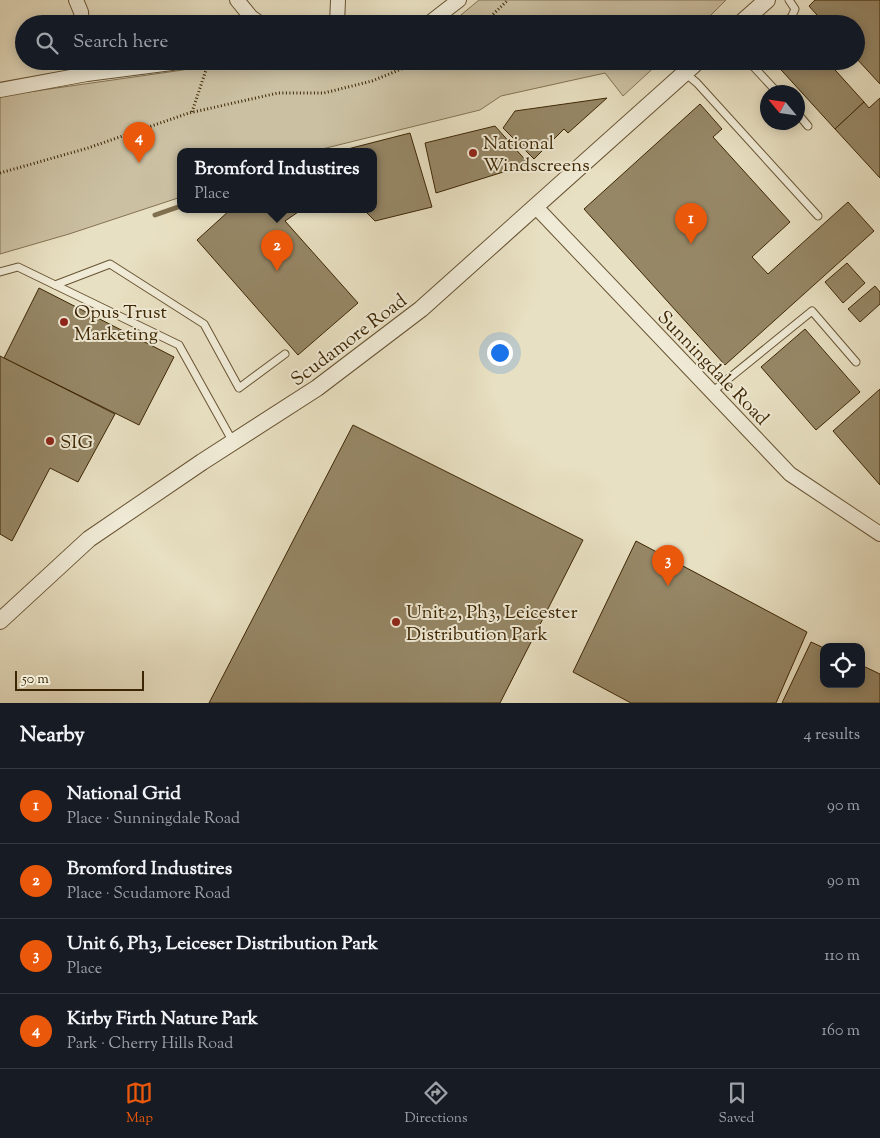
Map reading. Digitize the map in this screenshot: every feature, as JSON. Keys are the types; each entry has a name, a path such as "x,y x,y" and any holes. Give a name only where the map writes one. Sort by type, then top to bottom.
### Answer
{"street":[{"path":"76,0 81,15"},
{"path":"237,0 248,15"},
{"path":"337,15 338,0"},
{"path":"440,15 459,0"},
{"path":"749,15 763,1"},
{"path":"0,90 78,70"},
{"name":"Scudamore Road","path":"0,621 89,539 317,388 421,309 689,70"},
{"name":"Sunningdale Road","path":"536,207 790,474 880,534"}],"lane":[{"path":"790,0 795,9 792,15"},
{"path":"757,70 770,85"},
{"path":"686,73 818,216"},
{"path":"805,122 808,126"},
{"path":"55,285 110,264 204,324 239,388 284,354"},
{"path":"0,272 18,267 179,344 233,442"},
{"path":"712,392 812,312 856,362"}],"path":[{"path":"492,15 508,0"},
{"path":"189,113 193,111 206,70"},
{"path":"0,173 88,148 189,113 278,93 324,93 372,81 399,70"}],"shaded area":[{"path":"479,0 726,0 711,15 461,15"},
{"path":"183,70 651,70 623,96 605,73 501,96 480,110 326,148 177,148 177,198 69,234 0,254 0,96"}],"building":[{"path":"815,0 880,0 880,84 865,68 865,15 817,15 809,6"},
{"path":"781,70 835,70 864,102 835,129 805,96 805,85 795,85"},
{"path":"607,98 568,133 564,129 534,159 503,128 515,111"},
{"path":"880,98 880,178 835,129 864,102 869,108"},
{"path":"700,104 722,129 713,137 790,222 752,257 768,274 848,202 874,231 725,365 584,209"},
{"name":"National Windscreens","path":"495,126 529,164 436,193 425,143"},
{"path":"410,133 432,207 375,221 367,213 377,213 377,148 352,148"},
{"path":"227,213 297,213 285,221 358,303 298,355 197,240"},
{"path":"847,263 865,283 843,303 825,282"},
{"path":"875,286 880,292 880,304 860,322 848,309"},
{"name":"Opus Trust Marketing","path":"39,288 174,357 139,425 4,358"},
{"path":"805,329 860,392 816,430 761,367"},
{"name":"SIG","path":"0,356 115,414 78,482 50,468 12,541 0,534"},
{"path":"880,389 880,485 833,431"},
{"name":"Unit 2, Ph3, Leicester Distribution Park","path":"353,425 583,540 500,703 209,703"},
{"path":"636,541 807,632 776,703 631,703 573,672"},
{"path":"811,642 820,646 820,688 865,688 865,667 880,674 880,703 782,703"}],"waterway":[{"path":"155,215 177,207"}],"place":[{"name":"National Windscreens","path":"473,153"},
{"name":"Kirby Firth Nature Park","path":"139,163"},
{"name":"National Grid","path":"691,244"},
{"name":"Bromford Industires","path":"277,271"},
{"name":"Opus Trust Marketing","path":"64,322"},
{"name":"SIG","path":"50,441"},
{"name":"Unit 6, Ph3, Leiceser Distribution Park","path":"668,586"},
{"name":"Unit 2, Ph3, Leicester Distribution Park","path":"396,622"}]}
